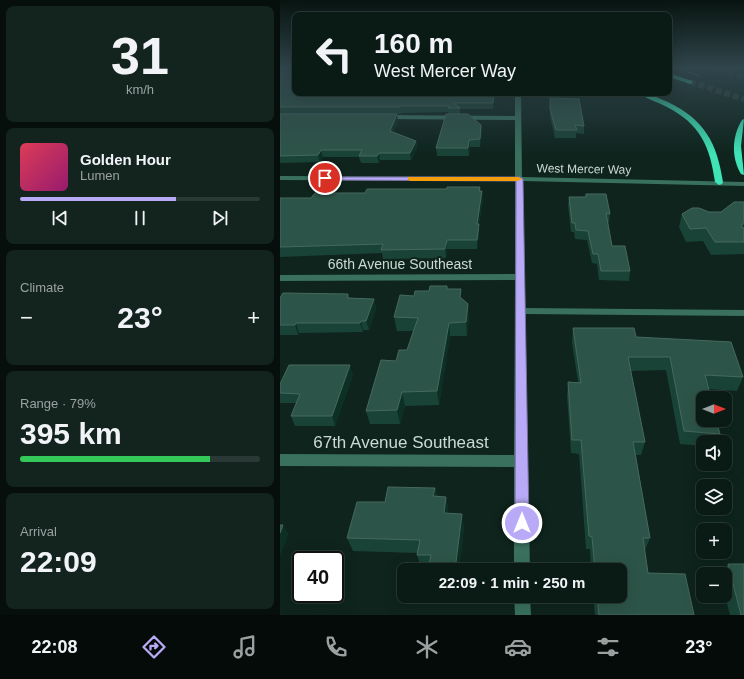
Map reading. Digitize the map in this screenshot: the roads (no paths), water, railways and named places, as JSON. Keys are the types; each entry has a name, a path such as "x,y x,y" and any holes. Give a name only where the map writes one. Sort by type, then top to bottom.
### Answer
{"highway":[{"path":"650,97 674,108 695,122 703,131 718,171 719,182"},
{"path":"744,121 739,132 738,147 740,163 744,172"}],"street":[{"path":"518,97 522,563"},
{"path":"375,117 519,118"},
{"name":"West Mercer Way","path":"280,178 520,179 719,182 744,184"},
{"name":"66th Avenue Southeast","path":"280,278 520,277"},
{"path":"521,312 744,312"},
{"name":"67th Avenue Southeast","path":"280,460 521,460"},
{"path":"522,603 523,615"}],"tunnel":[{"path":"737,97 744,99"}]}
